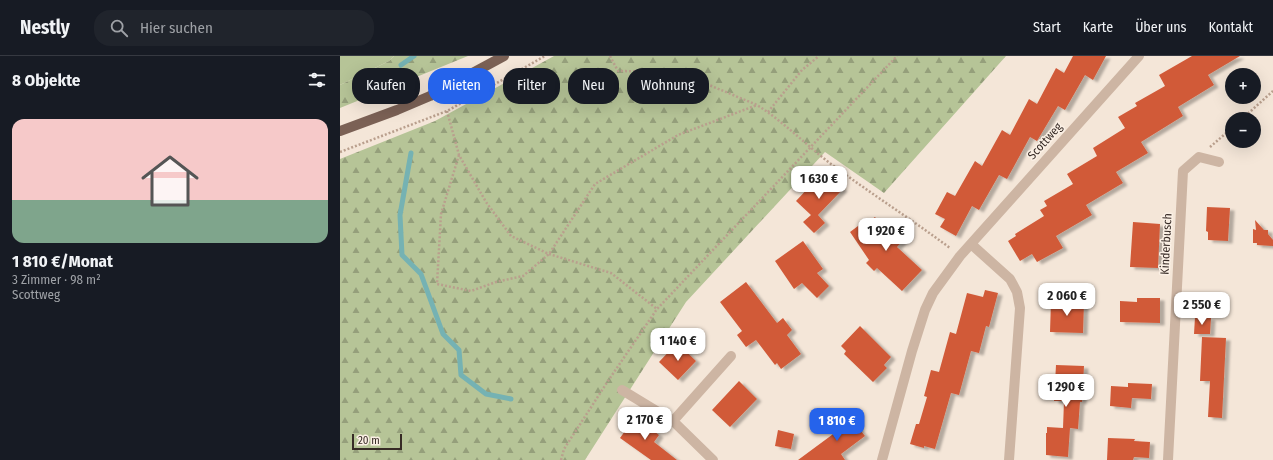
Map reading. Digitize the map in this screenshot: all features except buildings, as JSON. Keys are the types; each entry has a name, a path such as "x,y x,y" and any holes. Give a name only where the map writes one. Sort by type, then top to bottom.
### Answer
{"main road":[{"path":"340,131 430,96 504,56"}],"street":[{"name":"Scottweg","path":"882,460 912,351 925,310 933,293 960,256 1139,56"},
{"path":"1199,157 1219,162"},
{"name":"Kinderbusch","path":"1168,460 1183,171 1199,157"},
{"path":"971,244 1010,279 1017,292 1020,308 1009,460"},
{"path":"673,421 731,356"},
{"path":"622,390 673,421 713,460"}],"path":[{"path":"340,152 447,111 546,56"},
{"path":"610,56 618,70 678,72 757,105 768,112 809,147 960,256"},
{"path":"768,112 802,70 819,56"},
{"path":"561,460 564,450 657,309 809,147 897,56"},
{"path":"1250,112 1273,91"},
{"path":"459,155 441,214 437,284 471,291 496,282 523,276 549,254 595,184 678,135 757,105"},
{"path":"447,111 459,155 486,202 511,236 549,254 611,273 657,309"},
{"path":"1199,157 1225,134"}],"green space":[{"path":"340,56 394,56 389,61 375,68 352,68 352,79 340,85"},
{"path":"394,56 468,56 438,68 428,68 428,72 420,76 420,68 375,68 389,61"},
{"path":"554,56 1006,56 884,193 825,152 686,302 585,460 340,460 340,159 435,121 466,104 495,104 495,88 503,84 503,104 560,104 560,68 532,68"},
{"path":"352,79 352,103 340,108 340,85"}],"waterway":[{"path":"401,65 414,56"},
{"path":"411,153 400,215 402,255 421,274 443,334 459,350 461,375 486,394 511,399"}]}
